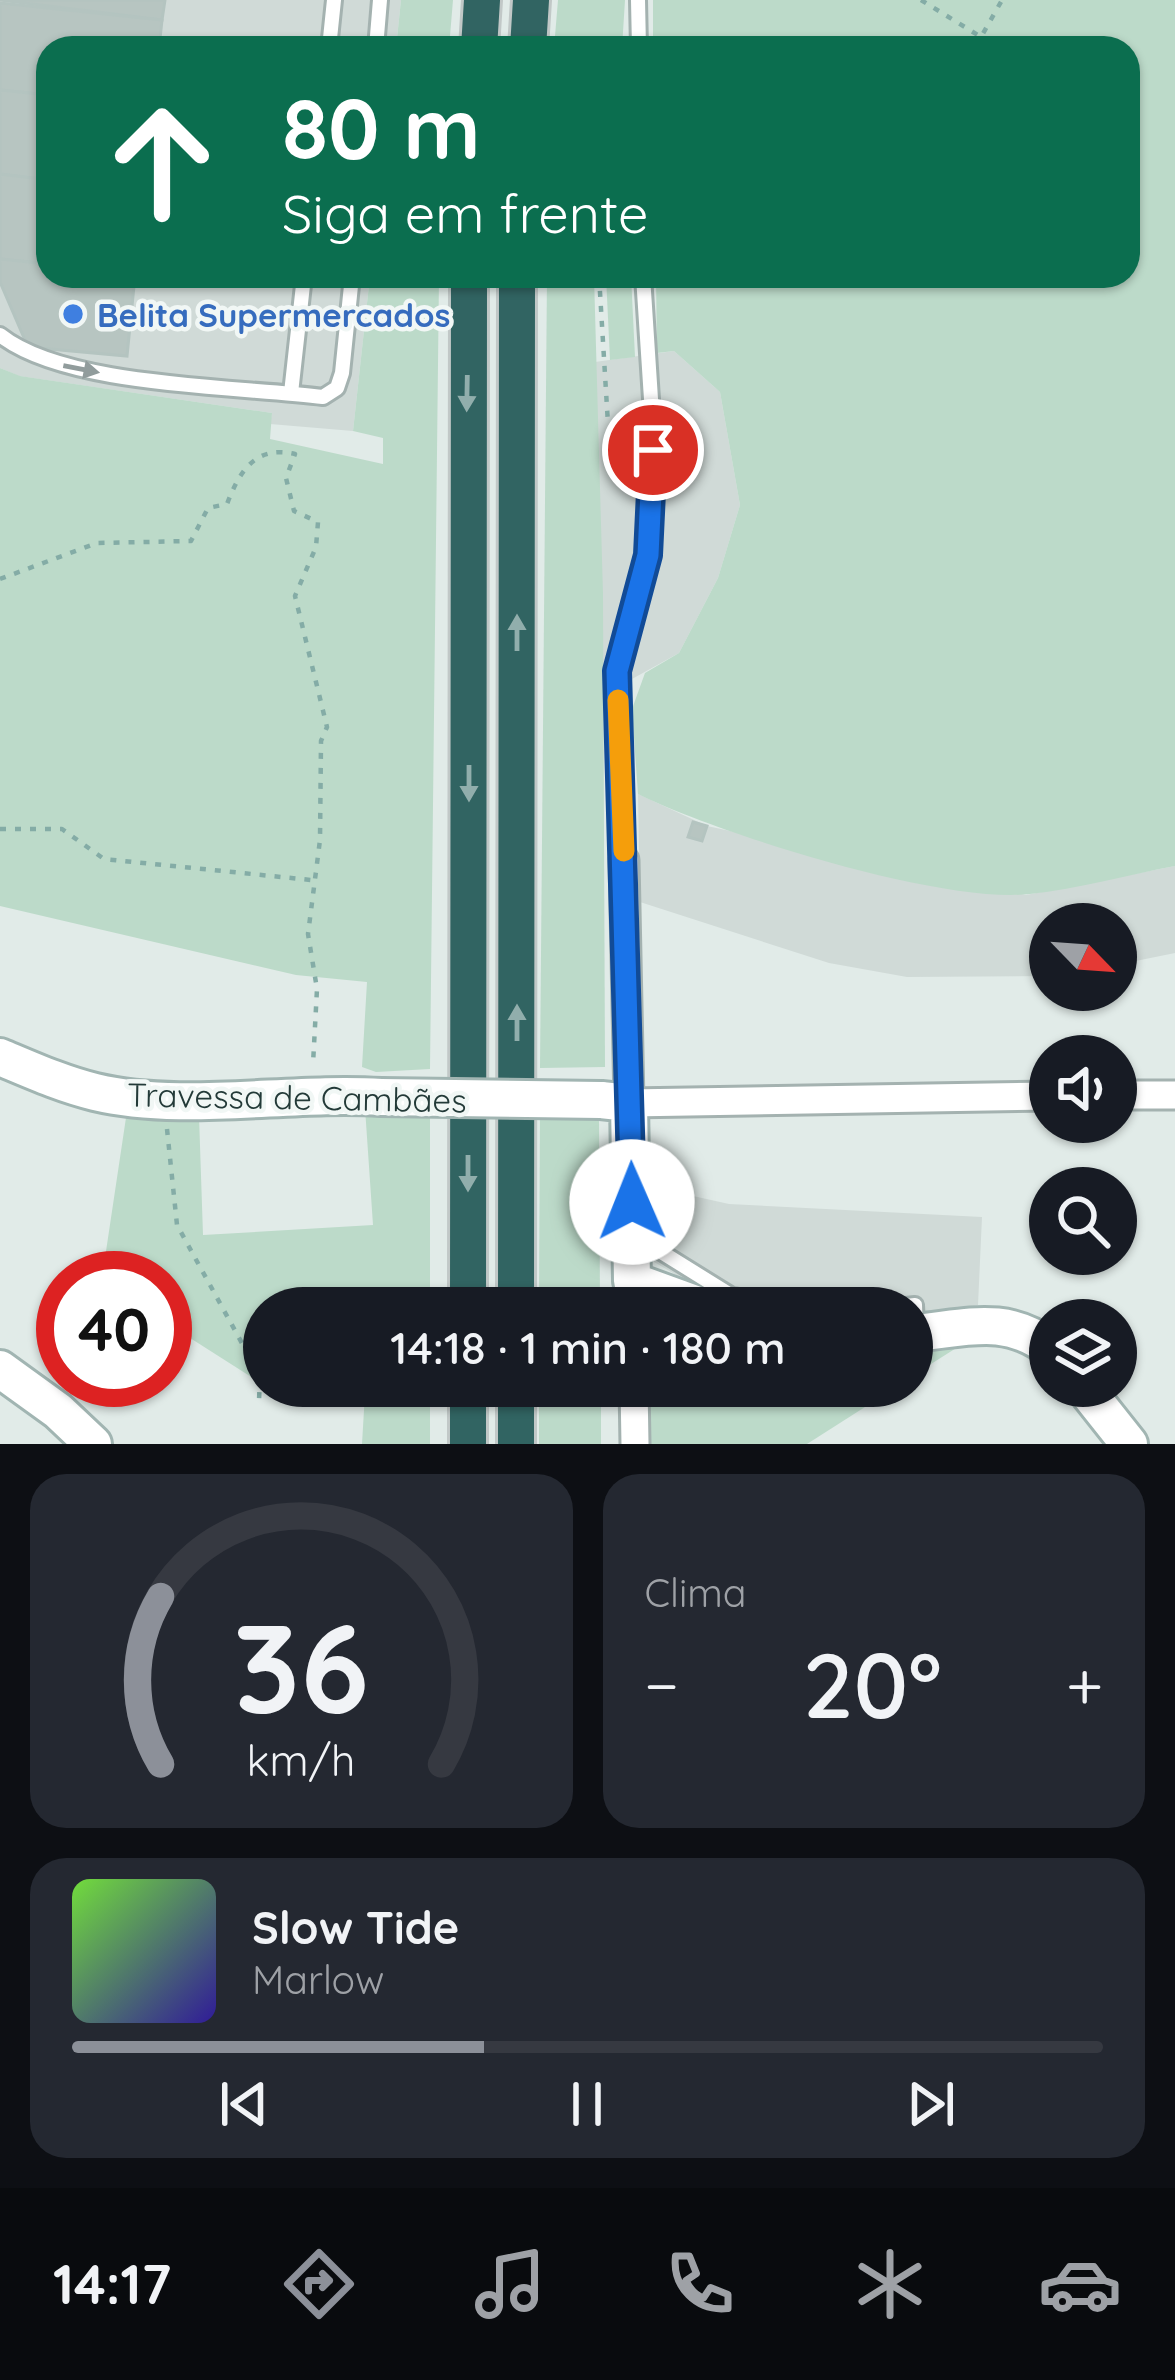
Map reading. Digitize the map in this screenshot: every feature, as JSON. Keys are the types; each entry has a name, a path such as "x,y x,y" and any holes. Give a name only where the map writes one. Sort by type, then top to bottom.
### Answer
{"highway":[{"path":"480,36 482,0"},
{"path":"529,36 531,0"},
{"path":"468,1287 469,288"},
{"path":"517,288 517,1287"},
{"path":"468,1407 468,1444"},
{"path":"516,1407 516,1444"}],"street":[{"path":"624,860 615,1102 632,1278"},
{"name":"Travessa de Cambães","path":"0,1057 96,1092 164,1100 311,1093 615,1102"},
{"path":"1137,1096 1175,1095"},
{"path":"615,1102 1029,1096"},
{"path":"933,1330 967,1324 1029,1332"},
{"path":"0,1370 93,1444"},
{"path":"634,1407 635,1444"},
{"path":"1100,1407 1130,1444"}],"lane":[{"path":"330,36 334,0"},
{"path":"377,36 380,0"},
{"path":"638,0 638,36"},
{"path":"292,393 303,288"},
{"path":"0,335 46,363 121,377 323,397 338,388 350,288"},
{"path":"624,860 617,671 648,555 653,450 645,288"},
{"path":"632,1278 650,1244 718,1287"}],"path":[{"path":"921,0 979,36"},
{"path":"982,36 1002,0"},
{"path":"600,288 608,424 653,450"},
{"path":"0,579 97,543 191,541 208,508 227,504 238,475 259,454 277,450 295,454 286,478 294,511 318,522 316,548 295,596 328,727 321,741 320,840 311,880 308,934 316,989 311,1093"},
{"path":"0,829 62,829 104,859 311,880"},
{"path":"164,1100 177,1225 243,1345"}],"shaded area":[{"path":"0,0 401,0 397,36 36,36 36,288 369,288 353,431 270,424 272,413 19,376 0,368"},
{"path":"674,351 720,392 740,505 718,578 679,653 603,695 595,362"},
{"path":"638,794 707,826 1026,895 1175,866 1175,953 1137,961 1137,903 1029,903 1029,976 907,977 829,963 640,902"},
{"path":"648,1186 729,1204 982,1217 978,1305 933,1315 933,1287 697,1287 649,1259"}],"green space":[{"path":"401,0 453,0 450,36 397,36"},
{"path":"558,0 625,0 623,36 555,36"},
{"path":"653,0 1175,0 1175,866 1030,894 943,888 774,846 638,794 632,709 645,673 679,653 718,578 740,505 720,392 674,351 657,353 656,288 1140,288 1140,36 653,36"},
{"path":"369,288 439,288 430,1069 376,1072 362,1067 367,982 296,975 0,906 0,368 20,376 272,413 270,439 383,464 383,438 353,431"},
{"path":"547,288 594,288 603,594 605,1067 540,1068"},
{"path":"607,288 632,288 635,357 610,360"},
{"path":"430,1105 430,1287 243,1287 243,1372 192,1339 192,1251 106,1251 127,1111 199,1116 203,1235 373,1225 365,1108"},
{"path":"540,1113 599,1117 600,1287 539,1287"},
{"path":"933,1343 992,1343 961,1345 933,1363"},
{"path":"364,1407 430,1407 430,1444 362,1444"},
{"path":"539,1407 601,1407 601,1444 539,1444"},
{"path":"650,1407 865,1407 807,1444 651,1444"}],"building":[{"path":"0,0 165,0 162,20"},
{"path":"0,3 162,20 160,36 36,36 36,94 0,90"},
{"path":"0,90 36,94 36,178 0,174"},
{"path":"0,174 36,178 36,263 0,259"},
{"name":"Belita Supermercados","path":"0,259 36,263 36,288 134,288 127,356 28,347 0,282"},
{"path":"693,822 707,826 702,841 688,837"}],"slow traffic":[{"path":"618,700 624,851"}],"place":[{"name":"Belita Supermercados","path":"73,314"}],"route":[{"path":"632,1202 617,671 648,555 656,476 653,450"}]}
